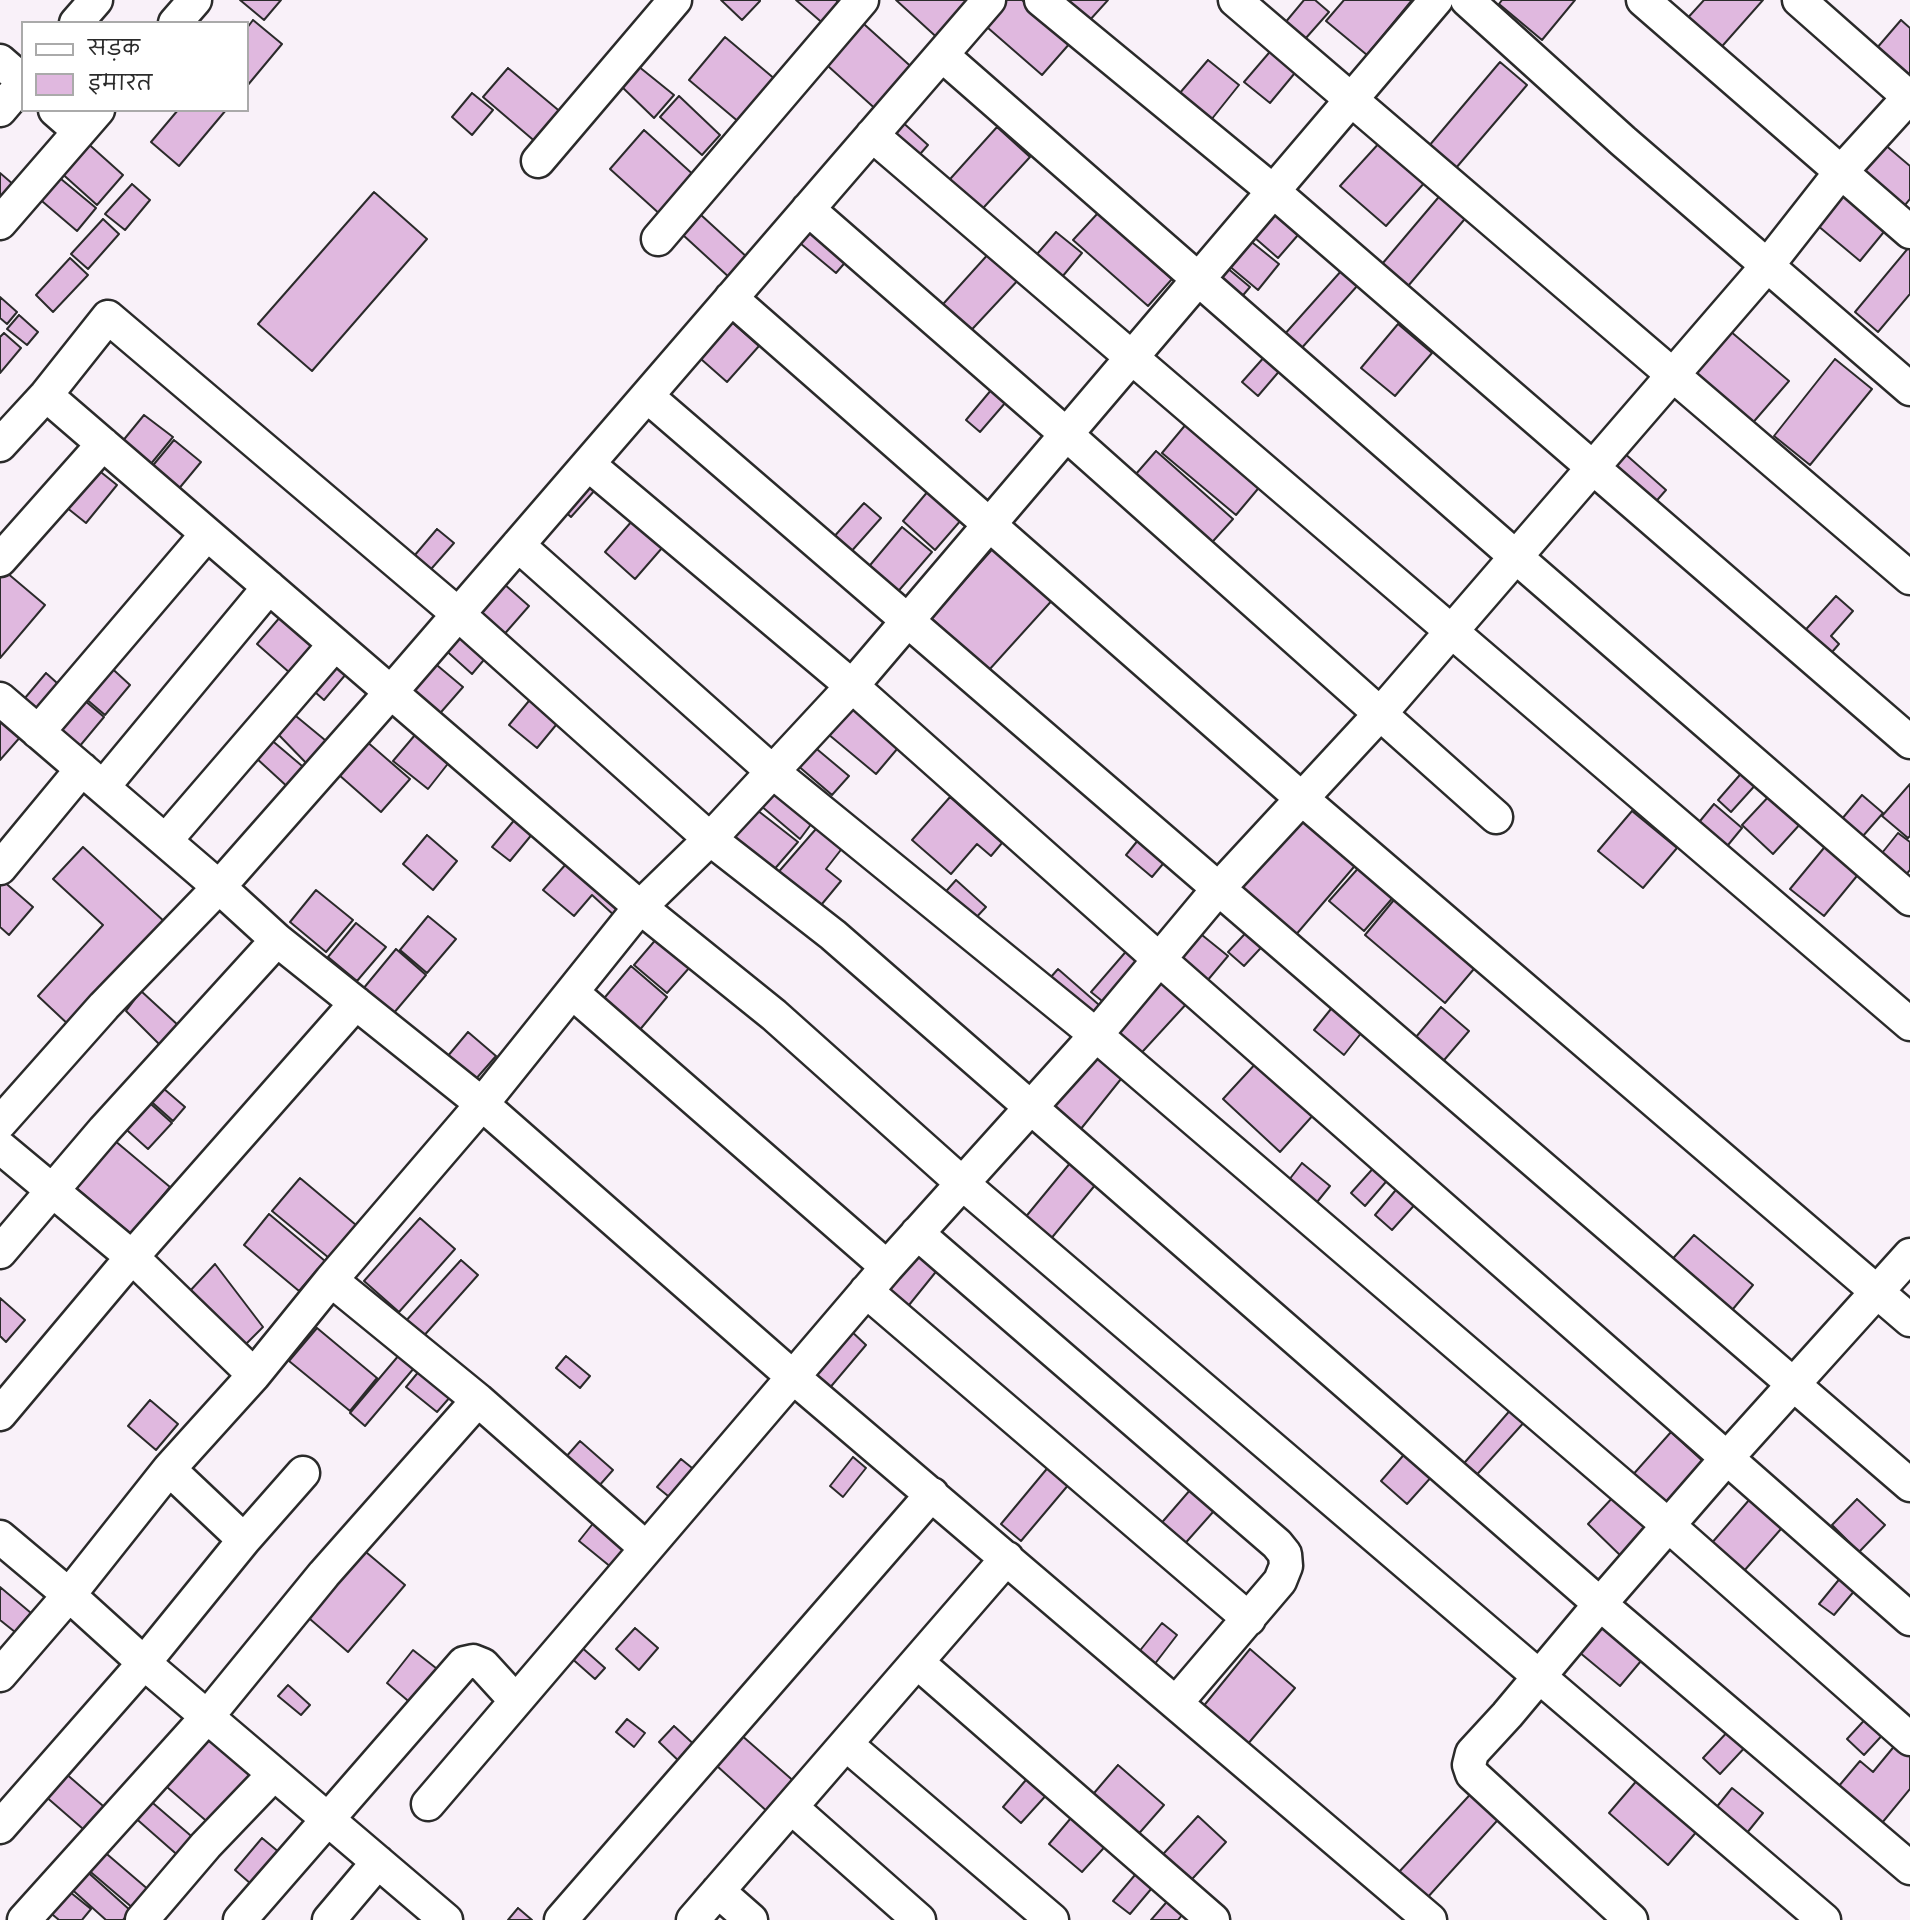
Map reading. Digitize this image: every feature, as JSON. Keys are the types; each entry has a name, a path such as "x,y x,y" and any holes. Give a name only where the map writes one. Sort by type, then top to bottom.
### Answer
{"street":[{"path":"78,21 96,0"},
{"path":"177,21 195,0"},
{"path":"538,161 675,0"},
{"path":"658,239 862,0"},
{"path":"0,1124 104,1006 219,887 391,692 989,0"},
{"path":"1041,0 1273,191 1910,743"},
{"path":"1235,0 1910,578"},
{"path":"0,1675 69,1595 169,1469 254,1375 331,1280 482,1104 640,908 710,839 852,686 1436,0"},
{"path":"1467,0 1623,141 1910,389"},
{"path":"1643,0 1910,232"},
{"path":"428,1804 866,1291 1096,1035 1218,889 1380,715 1767,265 1840,173 1910,97 1799,0"},
{"path":"942,55 1910,899"},
{"path":"0,61 21,80"},
{"path":"0,110 21,84"},
{"path":"0,223 89,121 61,112"},
{"path":"872,135 1910,1024"},
{"path":"808,209 1066,434 1496,817"},
{"path":"731,298 1301,798 1910,1320"},
{"path":"0,445 46,395 108,317 458,614 710,839 833,935 1600,1604 1910,1868"},
{"path":"46,395 640,908 774,1015 963,1184 1824,1920"},
{"path":"647,396 1910,1485"},
{"path":"0,560 103,444"},
{"path":"588,464 852,686 1910,1619"},
{"path":"38,732 208,534"},
{"path":"518,545 773,772 1096,1035 1669,1526 1910,1740"},
{"path":"0,868 93,778 269,587"},
{"path":"166,840 335,644"},
{"path":"0,699 166,840 277,940 482,1104 793,1377 1430,1920"},
{"path":"0,1252 104,1130 277,940"},
{"path":"573,993 887,1267"},
{"path":"0,1413 132,1256 356,1003"},
{"path":"0,1147 132,1256 254,1375"},
{"path":"917,1233 1277,1544 1285,1554 1286,1566 1280,1581 1176,1703"},
{"path":"1631,1920 1472,1774 1469,1765 1472,1753 1726,1459 1910,1255"},
{"path":"331,1280 478,1400 646,1548"},
{"path":"866,1291 1249,1619"},
{"path":"24,1920 207,1717 324,1573 478,1400"},
{"path":"169,1469 244,1540"},
{"path":"0,1827 144,1663 244,1540 303,1473"},
{"path":"561,1920 932,1494"},
{"path":"0,1537 378,1862 439,1918"},
{"path":"693,1920 1007,1558"},
{"path":"240,1920 464,1662 473,1661 483,1665 515,1700"},
{"path":"917,1662 1213,1920"},
{"path":"847,1745 1052,1920"},
{"path":"142,1920 206,1845 274,1774"},
{"path":"791,1807 919,1920"},
{"path":"329,1920 378,1862"},
{"path":"718,1891 751,1920"}],"building":[{"path":"240,0 281,0 264,20"},
{"path":"721,0 760,0 760,1 742,20"},
{"path":"796,0 836,0 843,6 826,26"},
{"path":"896,0 977,0 943,43"},
{"path":"998,0 1022,0 1071,42 1042,75 980,21"},
{"path":"1065,0 1108,0 1089,21"},
{"path":"1304,0 1315,0 1329,12 1298,47 1279,30"},
{"path":"1344,0 1412,0 1367,55 1326,21"},
{"path":"1502,0 1575,0 1542,40 1499,4"},
{"path":"1704,0 1763,0 1717,52 1684,22"},
{"path":"855,16 917,72 880,113 818,57"},
{"path":"253,20 282,44 248,85 248,27"},
{"path":"1901,20 1910,28 1910,83 1870,56"},
{"path":"725,37 776,80 740,123 689,80"},
{"path":"1274,47 1299,68 1270,103 1244,82"},
{"path":"1208,60 1239,85 1211,120 1179,94"},
{"path":"1500,62 1527,85 1450,175 1423,153"},
{"path":"638,66 674,95 654,118 620,85"},
{"path":"508,68 563,114 538,144 483,97"},
{"path":"472,93 493,110 472,135 452,117"},
{"path":"679,96 720,135 702,155 660,117"},
{"path":"176,112 224,112 179,166 151,142"},
{"path":"900,120 928,145 914,161 886,136"},
{"path":"997,127 1030,157 974,218 942,188"},
{"path":"644,130 697,178 662,216 610,169"},
{"path":"1877,138 1910,166 1910,199 1897,215 1848,173"},
{"path":"84,140 123,175 97,205 58,170"},
{"path":"1381,141 1426,181 1386,226 1340,186"},
{"path":"0,173 14,185 3,198 0,195"},
{"path":"55,174 96,208 77,231 36,196"},
{"path":"1844,182 1892,222 1860,261 1811,220"},
{"path":"132,184 150,200 125,230 105,214"},
{"path":"374,192 427,239 312,371 258,324"},
{"path":"1443,192 1469,214 1403,292 1377,270"},
{"path":"689,204 749,259 731,279 671,224"},
{"path":"1267,208 1298,235 1278,258 1247,231"},
{"path":"1098,213 1172,279 1148,306 1073,240"},
{"path":"103,219 119,234 88,269 71,254"},
{"path":"807,222 849,258 836,273 794,238"},
{"path":"1056,232 1082,253 1057,283 1031,261"},
{"path":"1243,235 1279,264 1258,290 1222,260"},
{"path":"1910,246 1910,294 1878,332 1855,312"},
{"path":"991,251 1020,278 963,339 935,313"},
{"path":"70,258 88,275 53,312 36,295"},
{"path":"1220,262 1250,287 1233,307 1204,281"},
{"path":"1342,270 1358,285 1291,360 1275,345"},
{"path":"0,297 17,312 7,324 0,318"},
{"path":"19,315 38,332 27,345 7,329"},
{"path":"725,316 759,346 727,382 693,352"},
{"path":"1398,324 1432,353 1395,396 1361,368"},
{"path":"1723,325 1789,381 1750,426 1684,371"},
{"path":"4,333 21,348 0,373 0,337"},
{"path":"1266,355 1282,368 1258,396 1242,382"},
{"path":"1835,359 1872,389 1810,465 1774,436"},
{"path":"997,383 1012,395 980,432 966,420"},
{"path":"144,415 173,437 145,471 117,448"},
{"path":"1187,423 1262,484 1236,515 1162,453"},
{"path":"174,440 201,462 177,491 150,469"},
{"path":"1615,445 1666,490 1652,506 1602,461"},
{"path":"1156,451 1233,519 1206,549 1129,482"},
{"path":"97,469 117,485 86,523 66,507"},
{"path":"584,479 595,490 571,517 559,506"},
{"path":"929,490 962,519 935,550 903,521"},
{"path":"864,503 881,518 849,554 832,539"},
{"path":"632,521 662,548 635,579 605,552"},
{"path":"902,527 932,552 895,595 866,570"},
{"path":"437,529 454,543 425,576 409,562"},
{"path":"997,544 1056,596 989,670 931,618"},
{"path":"0,567 45,605 0,658"},
{"path":"495,576 529,606 501,638 467,608"},
{"path":"1836,596 1853,611 1831,636 1839,644 1826,659 1800,636"},
{"path":"287,609 320,638 290,673 257,644"},
{"path":"457,628 488,655 472,674 441,646"},
{"path":"335,653 352,667 324,700 307,685"},
{"path":"426,656 463,687 435,719 399,688"},
{"path":"105,662 130,685 105,715 78,692"},
{"path":"46,673 67,692 46,716 25,698"},
{"path":"77,694 104,717 79,747 52,725"},
{"path":"533,696 561,719 537,748 509,725"},
{"path":"854,702 903,742 876,774 828,734"},
{"path":"291,712 331,745 310,767 274,730"},
{"path":"0,715 22,735 0,760"},
{"path":"420,729 454,756 428,789 393,761"},
{"path":"358,734 410,779 381,812 330,767"},
{"path":"269,738 308,771 291,790 255,757"},
{"path":"812,745 849,776 832,795 796,764"},
{"path":"1745,769 1759,781 1731,812 1718,800"},
{"path":"1910,784 1910,836 1908,838 1882,816"},
{"path":"777,785 818,815 800,839 760,805"},
{"path":"1771,794 1802,822 1773,854 1742,825"},
{"path":"1862,795 1883,813 1856,844 1836,826"},
{"path":"950,797 1002,843 991,856 977,844 951,874 912,840"},
{"path":"1714,804 1742,828 1719,856 1691,832"},
{"path":"757,810 798,842 772,872 734,837"},
{"path":"1300,811 1359,861 1294,937 1235,886"},
{"path":"1632,811 1677,848 1643,888 1598,851"},
{"path":"521,812 538,827 510,861 492,847"},
{"path":"822,822 847,842 826,869 841,881 817,910 775,876"},
{"path":"1147,829 1173,852 1152,877 1126,855"},
{"path":"1898,833 1910,842 1910,870 1899,883 1874,863"},
{"path":"427,835 457,861 433,890 403,864"},
{"path":"1828,843 1861,871 1824,916 1790,889"},
{"path":"83,847 166,923 71,1027 38,996 103,925 53,879"},
{"path":"574,855 628,903 616,917 592,895 574,916 543,890"},
{"path":"1362,864 1396,894 1364,931 1329,901"},
{"path":"2,880 33,907 9,935 0,927"},
{"path":"956,880 986,907 971,923 941,897"},
{"path":"316,890 353,920 326,952 290,922"},
{"path":"1398,895 1479,963 1445,1003 1365,935"},
{"path":"428,916 456,939 427,973 400,950"},
{"path":"356,923 386,947 357,981 328,957"},
{"path":"1254,924 1270,938 1244,966 1228,952"},
{"path":"664,930 697,959 667,993 634,965"},
{"path":"1197,931 1228,956 1207,981 1176,956"},
{"path":"1129,948 1144,961 1107,1005 1091,992"},
{"path":"396,949 426,975 393,1014 363,989"},
{"path":"631,966 667,997 638,1032 601,1002"},
{"path":"1058,969 1106,1011 1093,1027 1044,985"},
{"path":"1160,974 1189,1001 1133,1062 1104,1035"},
{"path":"141,991 179,1026 161,1046 126,1011"},
{"path":"1339,999 1369,1023 1344,1055 1314,1030"},
{"path":"1441,1007 1469,1031 1439,1066 1411,1043"},
{"path":"468,1032 496,1056 475,1080 447,1057"},
{"path":"1096,1043 1129,1069 1076,1135 1043,1109"},
{"path":"1258,1061 1315,1113 1280,1152 1223,1099"},
{"path":"156,1082 185,1107 173,1121 145,1096"},
{"path":"143,1097 172,1123 148,1149 119,1123"},
{"path":"108,1135 170,1187 131,1234 69,1182"},
{"path":"1071,1162 1096,1184 1045,1246 1019,1225"},
{"path":"1302,1163 1330,1186 1309,1212 1282,1189"},
{"path":"1377,1164 1391,1176 1365,1206 1351,1193"},
{"path":"300,1178 356,1225 329,1258 272,1211"},
{"path":"1400,1185 1418,1201 1392,1230 1375,1215"},
{"path":"269,1214 325,1261 299,1291 244,1245"},
{"path":"420,1218 455,1249 399,1312 364,1281"},
{"path":"1694,1235 1753,1285 1728,1315 1668,1264"},
{"path":"919,1243 943,1263 905,1310 881,1290"},
{"path":"461,1260 478,1275 421,1339 404,1323"},
{"path":"215,1264 263,1327 246,1344 189,1292"},
{"path":"0,1298 25,1320 6,1342 0,1336"},
{"path":"317,1328 377,1378 350,1411 289,1361"},
{"path":"850,1330 866,1345 828,1390 811,1375"},
{"path":"405,1348 420,1361 365,1426 350,1413"},
{"path":"566,1356 590,1376 580,1388 556,1368"},
{"path":"420,1370 451,1396 437,1412 406,1387"},
{"path":"150,1400 178,1424 156,1450 128,1426"},
{"path":"1513,1407 1527,1419 1472,1480 1459,1469"},
{"path":"1671,1432 1707,1465 1667,1511 1630,1478"},
{"path":"580,1441 613,1470 598,1487 565,1458"},
{"path":"1408,1450 1434,1474 1407,1504 1381,1481"},
{"path":"853,1457 866,1468 843,1497 830,1486"},
{"path":"681,1459 697,1472 673,1500 657,1487"},
{"path":"1055,1459 1075,1477 1021,1541 1001,1524"},
{"path":"1197,1482 1221,1503 1181,1548 1158,1527"},
{"path":"1756,1492 1788,1521 1736,1580 1704,1552"},
{"path":"1615,1495 1652,1530 1624,1559 1588,1524"},
{"path":"1857,1499 1885,1525 1859,1552 1832,1525"},
{"path":"595,1521 633,1552 617,1572 579,1541"},
{"path":"360,1547 405,1585 348,1652 303,1613"},
{"path":"1846,1571 1861,1583 1834,1615 1819,1604"},
{"path":"0,1587 31,1613 15,1632 0,1620"},
{"path":"1599,1616 1646,1655 1620,1686 1573,1647"},
{"path":"1162,1623 1177,1635 1154,1665 1138,1653"},
{"path":"635,1628 658,1648 639,1670 616,1649"},
{"path":"579,1645 605,1668 595,1679 569,1656"},
{"path":"1250,1649 1295,1688 1247,1745 1202,1708"},
{"path":"413,1650 441,1672 413,1705 387,1683"},
{"path":"288,1685 310,1705 301,1715 278,1696"},
{"path":"1871,1713 1888,1729 1864,1755 1847,1739"},
{"path":"627,1719 645,1733 634,1747 616,1732"},
{"path":"210,1723 261,1768 211,1825 160,1781"},
{"path":"674,1726 699,1749 683,1765 659,1742"},
{"path":"1732,1727 1749,1743 1720,1774 1703,1758"},
{"path":"740,1734 797,1784 770,1814 717,1766"},
{"path":"1901,1738 1910,1746 1910,1789 1877,1829 1833,1793 1860,1761 1873,1772"},
{"path":"1118,1765 1164,1805 1135,1838 1089,1799"},
{"path":"64,1772 110,1812 90,1835 44,1795"},
{"path":"1031,1774 1050,1791 1021,1823 1003,1807"},
{"path":"1639,1778 1698,1830 1668,1865 1609,1813"},
{"path":"1477,1787 1505,1812 1427,1898 1399,1872"},
{"path":"1732,1788 1763,1813 1738,1844 1707,1819"},
{"path":"147,1798 197,1841 182,1859 132,1815"},
{"path":"1076,1812 1110,1841 1082,1872 1049,1844"},
{"path":"1198,1816 1226,1842 1183,1889 1155,1863"},
{"path":"262,1838 286,1858 259,1891 235,1870"},
{"path":"101,1849 150,1891 134,1909 86,1868"},
{"path":"83,1868 131,1911 123,1920 106,1920 67,1885"},
{"path":"1140,1869 1157,1882 1130,1914 1113,1901"},
{"path":"65,1888 91,1909 82,1920 59,1920 47,1910"},
{"path":"1171,1897 1186,1910 1178,1920 1151,1920"},
{"path":"518,1908 532,1920 508,1920"}]}
